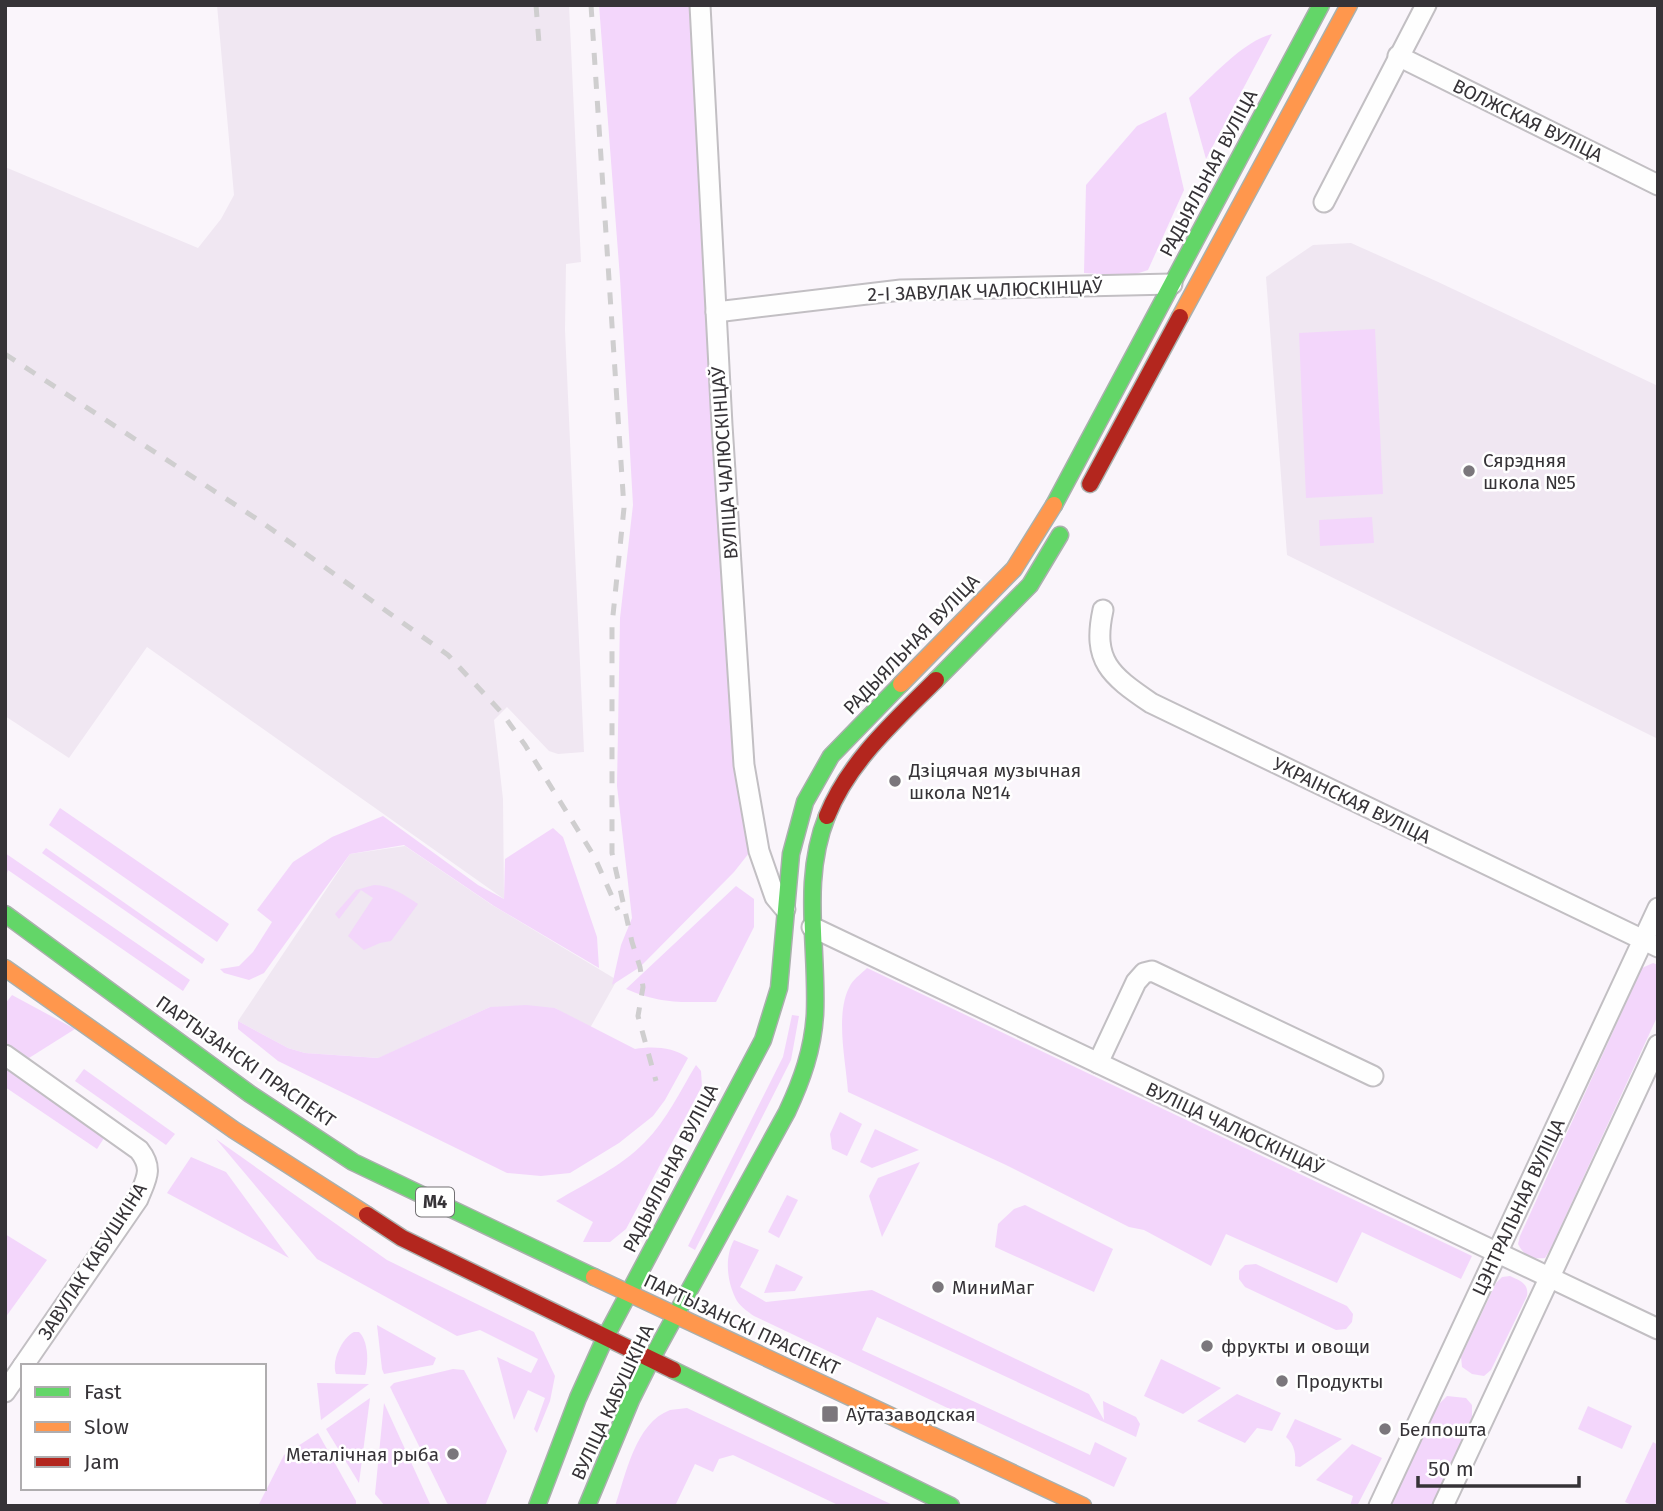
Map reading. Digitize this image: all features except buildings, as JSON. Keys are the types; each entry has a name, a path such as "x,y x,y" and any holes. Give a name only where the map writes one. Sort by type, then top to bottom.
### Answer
{"main road":[{"name":"РАДЫЯЛЬНАЯ ВУЛІЦА","path":"605,1338 762,1040 779,988 791,854 805,803 816,778 831,755 1014,569 1046,521 1321,5"},
{"path":"1083,495 1349,5"},
{"path":"675,1316 787,1112 804,1074 814,1019 810,894 823,826 841,785 908,707 1032,583 1069,520"},
{"name":"ПАРТЫЗАНСКІ ПРАСПЕКТ","path":"5,914 250,1094 353,1162 1083,1506"},
{"path":"12,964 41,952 68,959"},
{"name":"М4","path":"12,964 234,1130 402,1238 951,1506"},
{"name":"ВУЛІЦА КАБУШКІНА","path":"587,1506 631,1400 675,1316"},
{"name":"ВУЛІЦА КАБУШКІНА","path":"537,1506 578,1398 605,1338"}],"street":[{"name":"ВУЛІЦА ЧАЛЮСКІНЦАЎ","path":"699,5 744,765 759,851 775,897 787,912"},
{"path":"1324,202 1426,5"},
{"name":"ВОЛЖСКАЯ ВУЛІЦА","path":"1398,56 1658,185"},
{"name":"2-І ЗАВУЛАК ЧАЛЮСКІНЦАЎ","path":"716,312 901,290 1172,284"},
{"name":"УКРАІНСКАЯ ВУЛІЦА","path":"1103,610 1099,650 1114,675 1150,703 1650,943"},
{"name":"ЦЭНТРАЛЬНАЯ ВУЛІЦА","path":"1379,1506 1497,1252 1650,943 1658,908"},
{"name":"ВУЛІЦА ЧАЛЮСКІНЦАЎ","path":"812,927 1658,1329"},
{"path":"1098,1063 1136,982 1144,973 1152,971 1373,1076"},
{"path":"1443,1506 1658,1045"},
{"name":"ЗАВУЛАК КАБУШКІНА","path":"5,1055 139,1150 147,1160 148,1175 138,1199 24,1364"},
{"name":"ЗАВУЛАК КАБУШКІНА","path":"5,1392 21,1369"}],"shaded area":[{"path":"217,5 569,5 581,262 566,264 565,330 584,752 558,754 549,751 507,707 494,720 503,799 504,899 147,647 69,758 5,716 5,167 198,248 221,219 234,195"},
{"path":"599,5 691,5 733,756 753,848 734,872 640,967 612,985 621,945 632,918 617,786 620,618 633,505 620,278"},
{"path":"1272,34 1206,159 1189,98 1239,52"},
{"path":"1166,112 1184,190 1148,270 1130,276 1084,273 1086,185 1137,126"},
{"name":"Сярэдняя школа №5","path":"1351,243 1658,386 1658,739 1287,555 1266,277 1313,245"},
{"path":"1375,329 1383,494 1306,498 1299,333"},
{"path":"1372,517 1374,543 1320,546 1319,520"},
{"path":"60,808 229,924 217,942 49,825"},
{"path":"383,816 478,885 504,899 505,859 553,828 563,837 597,937 599,968 494,906 404,845 350,854 264,973 249,980 224,973 220,969 239,966 253,952 272,922 257,910 293,862 332,837"},
{"path":"405,846 492,905 617,980 590,1028 555,1008 490,1007 379,1058 305,1053 288,1048 238,1021 350,854"},
{"path":"46,848 205,959 202,964 42,853"},
{"path":"5,853 190,980 183,991 8,870 5,880"},
{"path":"374,885 392,889 418,904 391,941 364,950 348,936 373,898 361,890 339,919 335,914 356,890"},
{"path":"736,886 754,899 754,927 716,1002 660,1000 626,989"},
{"path":"1653,963 1658,965 1658,1015 1550,1250 1545,1258 1528,1256 1518,1244 1520,1236 1642,968"},
{"path":"867,968 1472,1256 1461,1279 1362,1232 1337,1283 1226,1234 1211,1266 1144,1230 1129,1227 1006,1165 848,1092 842,1037 843,1008 851,984"},
{"path":"12,995 75,1029 29,1058 5,1042 5,1004"},
{"path":"526,1005 555,1008 635,1049 663,1048 688,1058 653,1116 619,1143 570,1173 541,1176 507,1173 278,1061 238,1029 238,1021 288,1048 305,1053 378,1058 490,1007"},
{"path":"792,1015 799,1016 791,1060 695,1250 688,1246 783,1057"},
{"path":"696,1065 701,1071 702,1086 626,1229 610,1242 583,1242 593,1222 556,1201 636,1151 667,1115"},
{"path":"5,1066 106,1135 97,1149 5,1087"},
{"path":"84,1069 175,1134 166,1145 75,1081"},
{"path":"840,1112 862,1124 847,1156 832,1149 830,1134"},
{"path":"875,1129 919,1150 872,1168 860,1162"},
{"path":"216,1139 387,1260 534,1332 555,1376 550,1401 537,1433 534,1429 545,1398 528,1390 514,1420 497,1357 531,1373 538,1359 480,1330 457,1336 317,1259"},
{"path":"191,1157 226,1172 289,1258 167,1193"},
{"path":"920,1162 882,1237 869,1196 878,1178"},
{"path":"787,1195 798,1200 779,1238 768,1232"},
{"path":"1025,1205 1113,1249 1094,1292 995,1247 998,1224 1014,1209"},
{"path":"5,1234 47,1260 5,1318"},
{"path":"734,1240 759,1250 740,1287 766,1302 872,1290 1089,1394 1104,1420 1103,1401 1136,1417 1140,1424 1136,1437 877,1317 862,1350 1090,1455 1095,1442 1127,1458 1114,1487 754,1316 739,1303 731,1286 728,1262"},
{"path":"776,1264 803,1277 795,1291 764,1293"},
{"path":"1256,1264 1347,1306 1353,1314 1352,1322 1346,1329 1336,1330 1245,1287 1239,1279 1239,1271 1245,1265"},
{"path":"1510,1276 1521,1281 1527,1296 1491,1370 1484,1376 1472,1374 1462,1367 1461,1357 1496,1283 1502,1277"},
{"path":"377,1325 436,1358 433,1365 384,1374"},
{"path":"354,1332 359,1332 366,1346 365,1375 336,1374 335,1363 339,1350 345,1339"},
{"path":"1161,1359 1221,1388 1183,1414 1144,1396"},
{"path":"453,1369 464,1370 507,1451 485,1506 450,1506 447,1503 390,1387 394,1383"},
{"path":"317,1383 369,1384 321,1420"},
{"path":"1237,1394 1281,1413 1272,1431 1257,1428 1245,1443 1197,1421"},
{"path":"1447,1396 1466,1398 1472,1405 1472,1417 1432,1506 1391,1506 1438,1405"},
{"path":"370,1398 359,1483 326,1429"},
{"path":"384,1403 431,1506 385,1506 375,1494"},
{"path":"1588,1406 1632,1426 1622,1449 1578,1429"},
{"path":"687,1408 895,1506 840,1506 733,1455 719,1459 713,1472 695,1464 675,1506 615,1506 633,1451 648,1426 670,1410"},
{"path":"1295,1419 1342,1439 1300,1467 1295,1466 1294,1450 1286,1437"},
{"path":"318,1433 356,1501 356,1506 259,1504 284,1455"},
{"path":"1653,1442 1658,1445 1658,1506 1634,1506 1625,1502"},
{"path":"1352,1444 1382,1458 1357,1506 1350,1506 1353,1496 1316,1480"}],"railway":[{"path":"536,5 539,43"},
{"path":"591,5 624,508 612,625 612,853 640,967 643,987 638,1016 656,1081"},
{"path":"5,354 260,521 448,655 502,713 525,745 594,856 618,910"}],"traffic: fast":[{"path":"1054,505 1321,5"},
{"path":"936,680 1030,585 1060,535"},
{"path":"537,1506 578,1398 605,1338 763,1040 779,988 791,854 805,802 831,756 901,684"},
{"path":"587,1506 631,1400 787,1112 802,1076 812,1040 815,1014 812,914 815,865 827,816"},
{"path":"5,914 250,1094 353,1162 594,1277"},
{"path":"673,1370 951,1506"}],"traffic: slow":[{"path":"1180,317 1349,5"},
{"path":"901,684 1014,569 1054,505"},
{"path":"5,968 234,1130 367,1215"},
{"path":"594,1277 1083,1506"}],"traffic: jam":[{"path":"1090,484 1180,317"},
{"path":"827,816 836,796 860,760 936,680"},
{"path":"367,1215 402,1238 673,1370"}],"place":[{"name":"Сярэдняя школа №5","path":"1469,471"},
{"name":"Дзіцячая музычная школа №14","path":"895,781"},
{"name":"МиниМаг","path":"938,1287"},
{"name":"фрукты и овощи","path":"1207,1346"},
{"name":"Продукты","path":"1282,1381"},
{"name":"Аўтазаводская","path":"830,1414"},
{"name":"Белпошта","path":"1385,1429"},
{"name":"Металічная рыба","path":"453,1454"}]}
